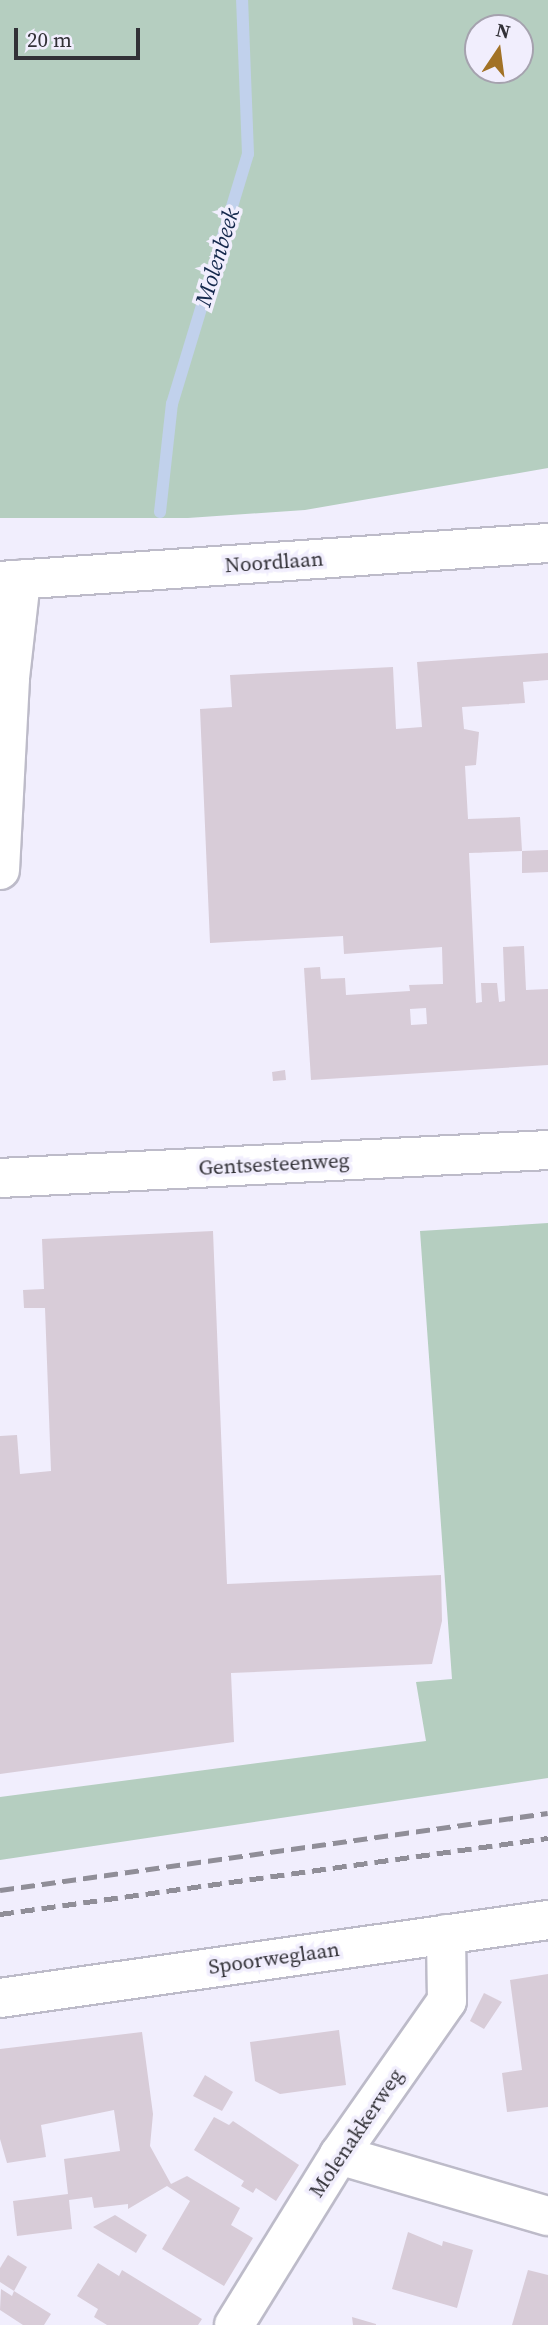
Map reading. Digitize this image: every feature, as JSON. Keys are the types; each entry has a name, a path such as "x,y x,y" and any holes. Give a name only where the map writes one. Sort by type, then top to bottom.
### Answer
{"street":[{"name":"Noordlaan","path":"11,581 548,543"},
{"path":"0,870 5,678 11,581"},
{"name":"Gentsesteenweg","path":"0,1178 548,1150"},
{"name":"Spoorweglaan","path":"0,1998 548,1920"},
{"name":"Molenakkerweg","path":"234,2325 339,2155 447,2001 446,1934"},
{"path":"339,2155 548,2216"}],"green space":[{"path":"0,0 548,0 548,468 305,510 188,518 0,518"},
{"path":"548,1223 548,1778 0,1860 0,1797 426,1741 416,1682 452,1679 420,1231"}],"building":[{"path":"548,653 548,680 523,682 525,703 462,707 464,729 479,732 476,765 465,766 468,819 520,817 522,851 469,853 476,1003 482,1002 481,983 497,983 499,1002 505,1001 503,947 524,946 526,990 548,989 548,1065 311,1080 304,968 320,967 321,979 345,978 346,995 410,991 409,985 443,984 442,947 344,954 343,936 210,943 200,709 232,707 230,675 393,667 396,729 422,727 417,662","holes":["426,1008 427,1024 411,1025 410,1009"]},
{"path":"548,850 548,872 522,873 522,851"},
{"path":"285,1070 286,1080 273,1081 272,1072"},
{"path":"213,1231 227,1584 441,1575 442,1621 432,1664 231,1673 234,1742 0,1774 0,1436 17,1435 20,1474 51,1471 45,1308 24,1308 23,1290 44,1289 42,1239"},
{"path":"548,1974 548,2107 507,2112 502,2073 522,2070 510,1980"},
{"path":"484,1993 502,2002 484,2029 470,2021"},
{"path":"339,2030 346,2085 280,2094 255,2081 250,2042"},
{"path":"142,2032 153,2114 150,2146 171,2184 187,2176 240,2208 231,2225 253,2238 224,2286 162,2249 190,2201 167,2186 128,2209 128,2204 94,2208 92,2197 69,2200 72,2229 17,2236 13,2201 68,2194 64,2159 120,2151 114,2110 41,2125 46,2157 7,2163 0,2139 0,2049"},
{"path":"205,2075 233,2092 222,2111 193,2096"},
{"path":"214,2117 229,2125 233,2121 299,2165 276,2201 256,2188 253,2193 241,2186 244,2181 194,2150"},
{"path":"115,2215 147,2235 136,2253 93,2227"},
{"path":"408,2232 442,2246 443,2241 473,2250 457,2308 392,2289"},
{"path":"8,2255 27,2267 14,2291 0,2282 0,2268"},
{"path":"98,2263 119,2276 122,2270 202,2319 198,2325 107,2325 94,2317 98,2309 77,2296"},
{"path":"528,2270 548,2275 548,2325 512,2325"},
{"path":"1,2289 12,2296 14,2291 51,2314 44,2325 23,2325 0,2310"},
{"path":"352,2317 376,2324 376,2325 353,2325"}],"waterway":[{"name":"Molenbeek","path":"160,512 172,404 248,154 242,0"}],"railway":[{"path":"0,1890 548,1813"},
{"path":"0,1914 548,1838"}]}
